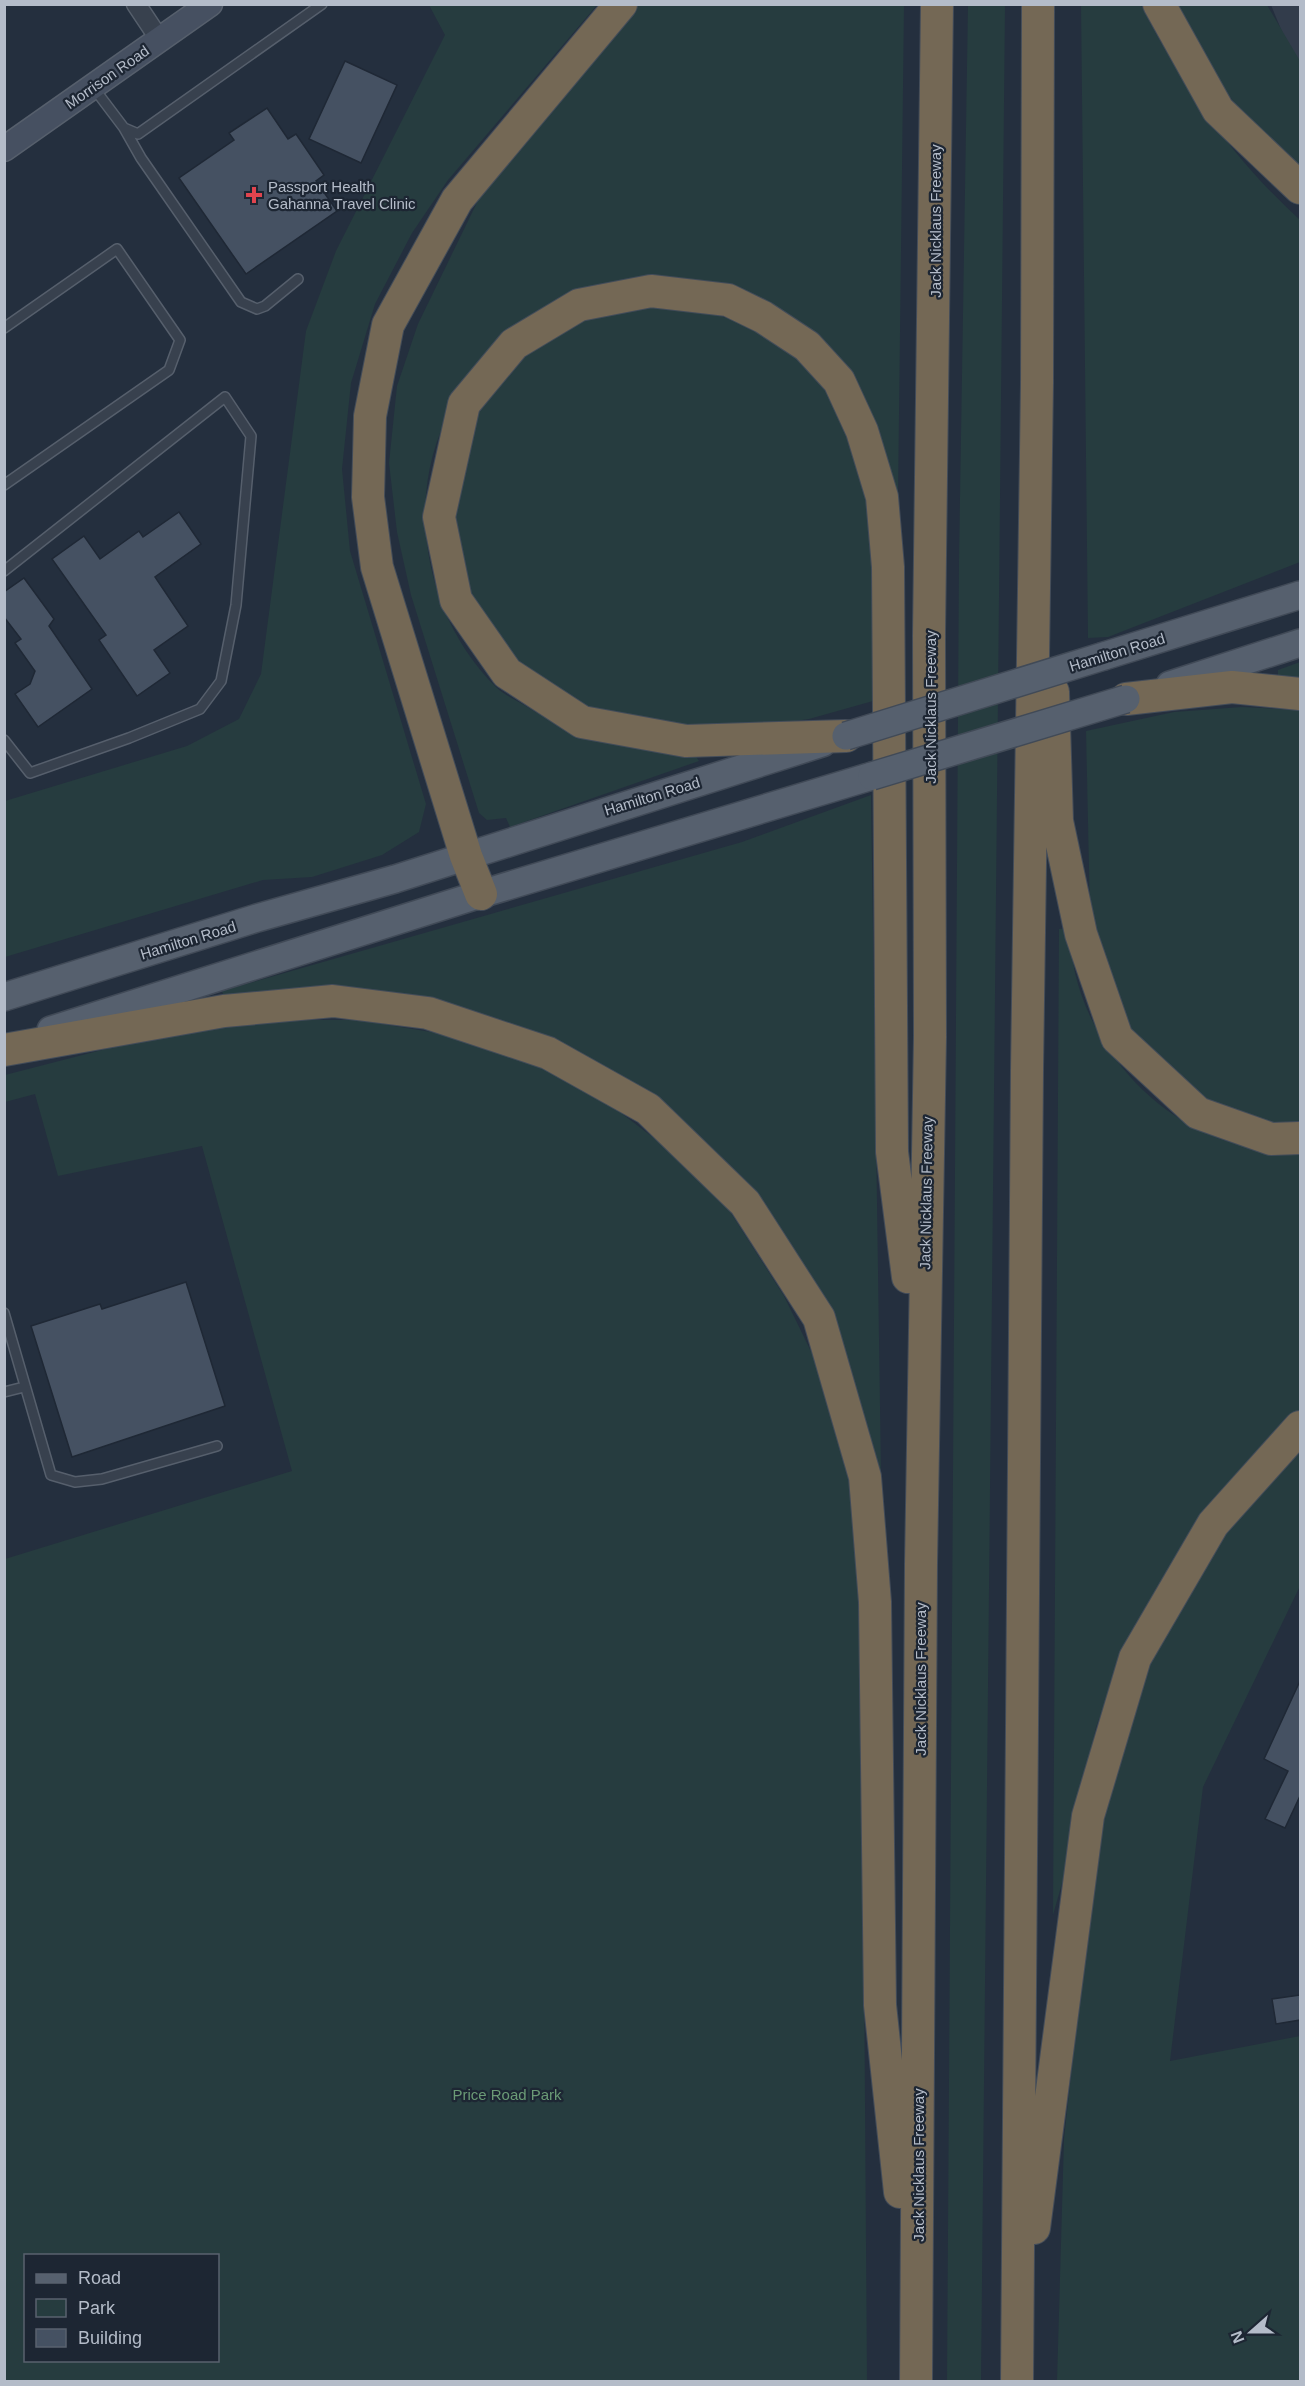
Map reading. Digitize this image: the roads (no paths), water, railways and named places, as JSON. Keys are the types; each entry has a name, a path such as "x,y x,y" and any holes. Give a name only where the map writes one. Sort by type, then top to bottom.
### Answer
{"highway":[{"path":"480,894 377,567 368,497 370,416 388,326 457,200 621,4"},
{"name":"Jack Nicklaus Freeway","path":"916,2382 923,1387 930,1037 929,635 937,4"},
{"path":"1017,2382 1038,4"},
{"path":"1159,4 1218,110 1300,188"},
{"path":"1036,181 1057,821 1081,934 1117,1038 1198,1113 1271,1139 1300,1138"},
{"path":"846,736 686,741 582,722 507,673 456,600 439,517 464,404 514,344 579,305 651,291 728,300 763,317 807,346 839,381 862,430 882,496 888,567 892,1152 923,1387"},
{"path":"1126,699 1232,687 1300,694"},
{"path":"4,1050 224,1011 322,1002 428,1013 548,1053 648,1109 745,1203 819,1318 865,1477 875,1602 880,2005 917,2342"},
{"path":"1017,2305 1036,2222 1088,1816 1135,1658 1213,1524 1300,1427"}],"main road":[{"name":"Morrison Road","path":"4,148 210,4"},
{"name":"Hamilton Road","path":"4,996 257,918 396,879 466,855 1300,595"},
{"path":"4,1045 270,963 480,894 1126,699 1300,644"}],"street":[{"path":"136,4 160,40"}],"lane":[{"path":"124,128 138,134 322,4"},
{"path":"93,87 124,128 154,177 241,302 248,308 257,309 265,306 298,279"},
{"path":"4,328 117,249 180,340 169,370 4,485"},
{"path":"4,571 225,398 251,436 236,605 221,681 200,709 129,738 30,773 4,740"},
{"path":"4,1313 51,1475 75,1482 102,1479 217,1446"},
{"path":"4,1392 24,1387"}],"place":[{"name":"Passport Health Gahanna Travel Clinic","path":"254,195"}],"park label":[{"name":"Price Road Park","path":"507,2094"}]}
